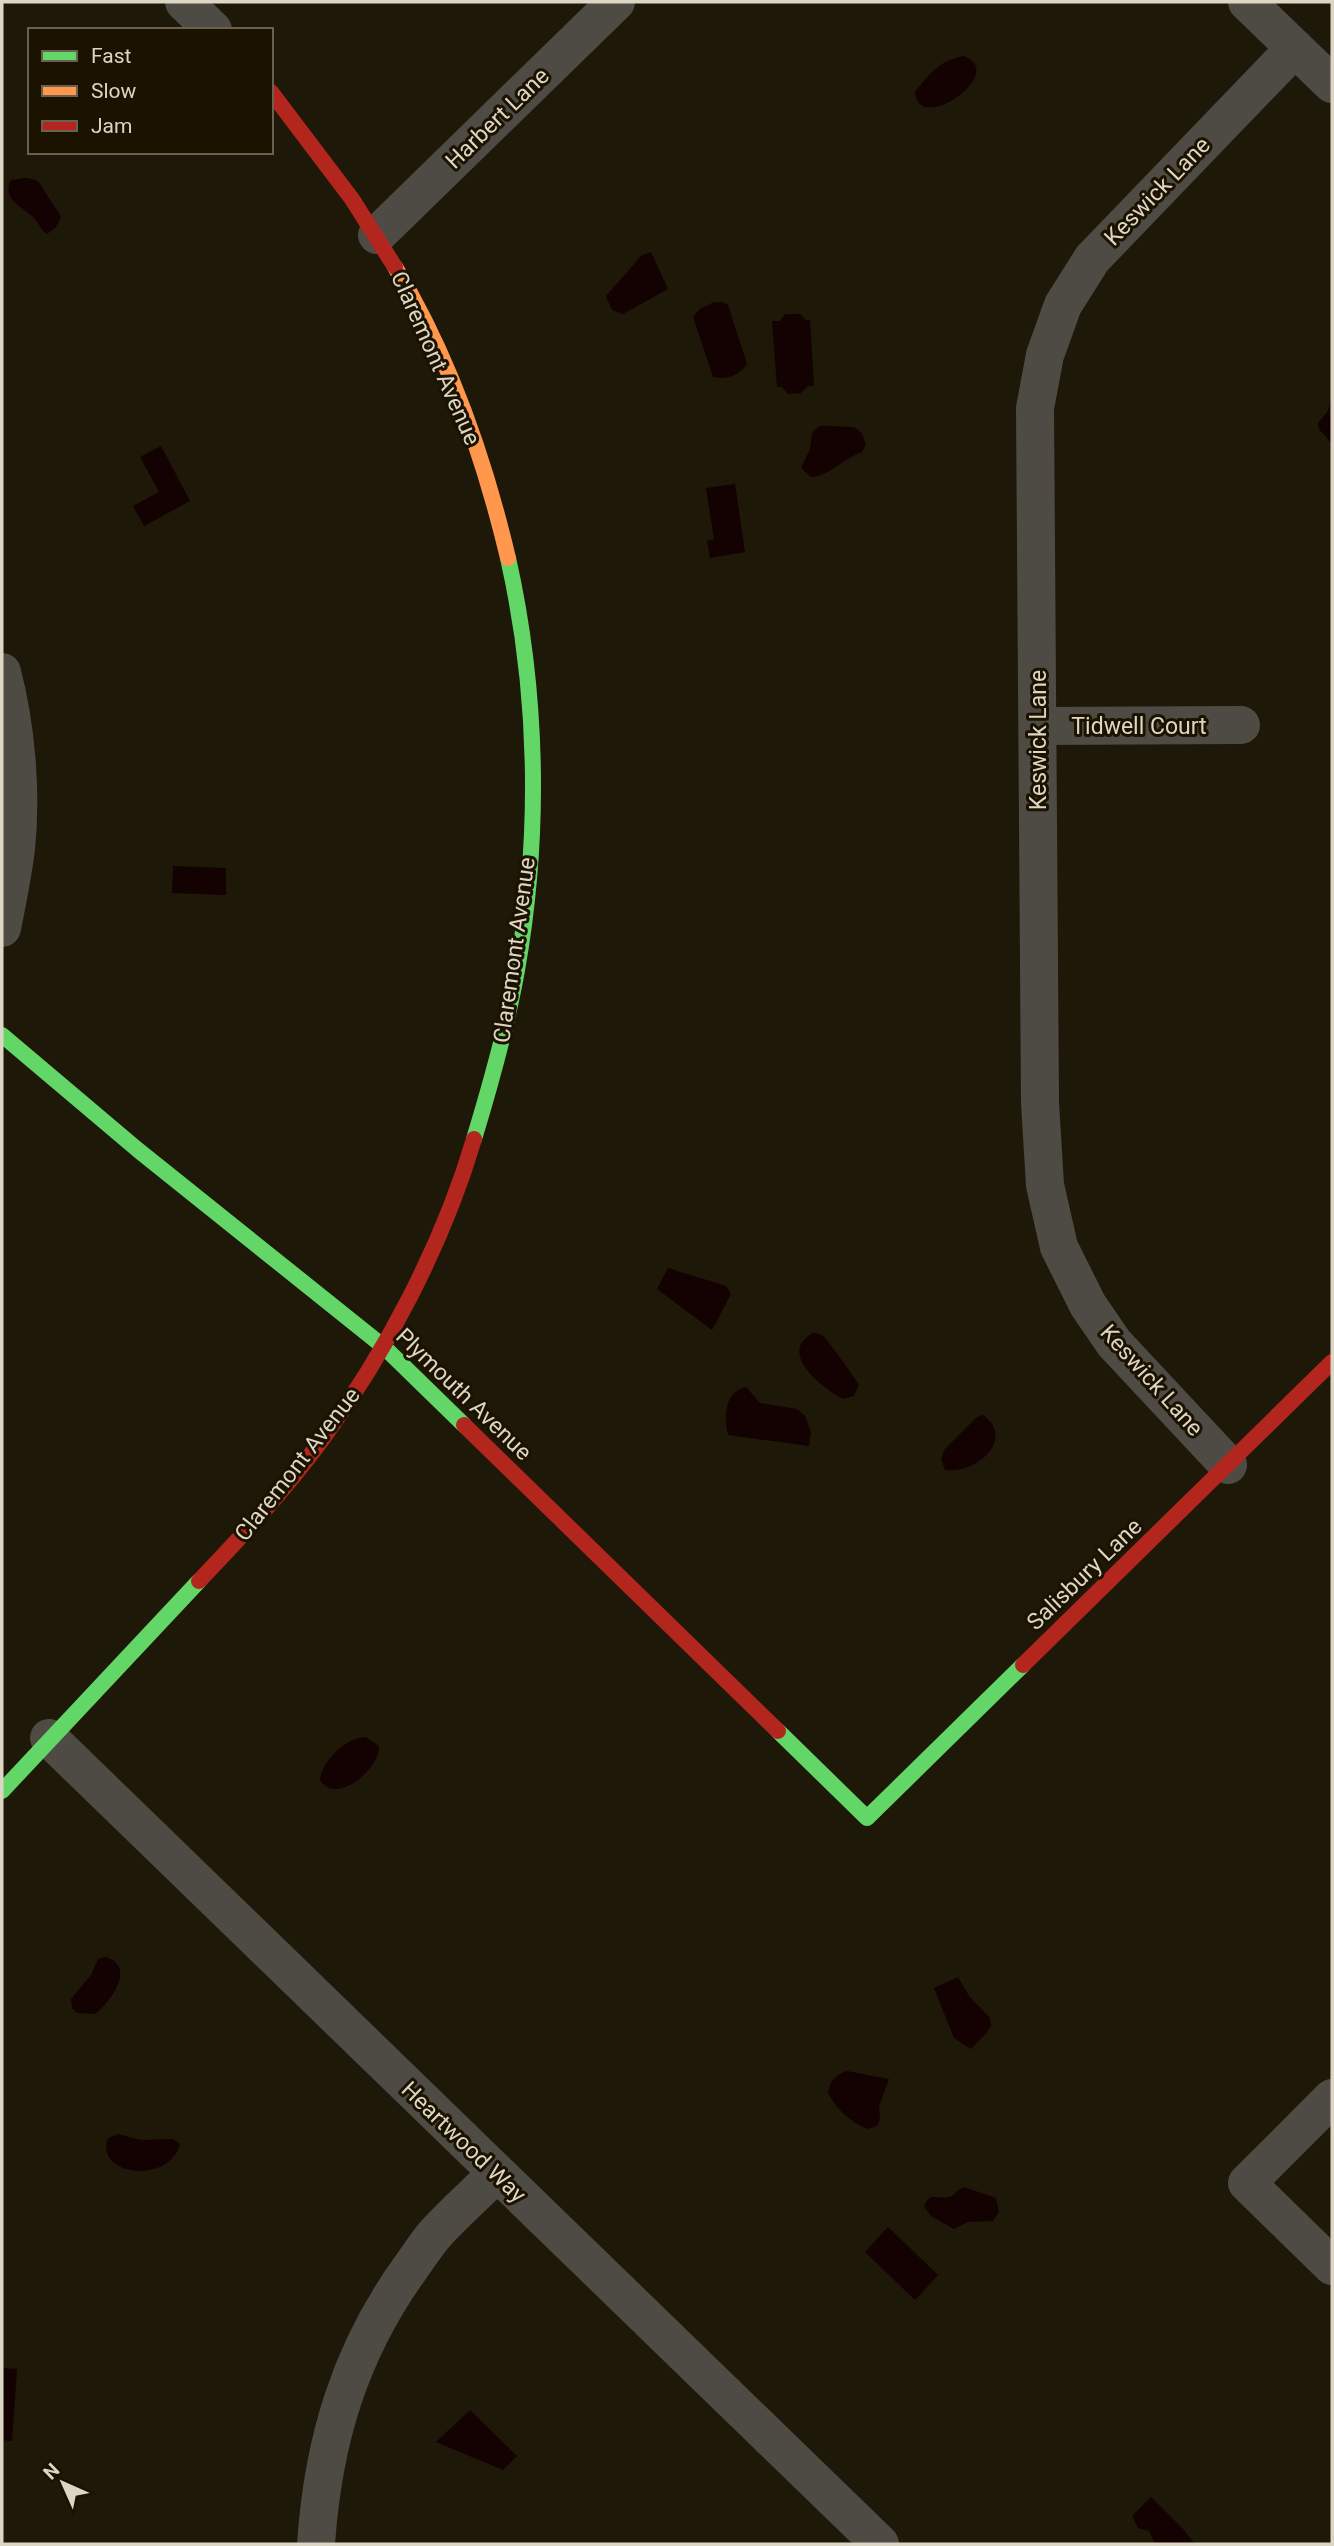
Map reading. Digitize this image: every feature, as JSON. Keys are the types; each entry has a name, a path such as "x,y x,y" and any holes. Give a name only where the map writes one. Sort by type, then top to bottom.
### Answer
{"street":[{"path":"184,2 211,28"},
{"name":"Harbert Lane","path":"377,235 616,2"},
{"path":"1247,2 1332,85"},
{"name":"Keswick Lane","path":"1228,1465 1114,1343 1088,1305 1059,1247 1045,1185 1040,1103 1035,408 1045,355 1063,305 1092,259 1295,48"},
{"name":"Claremont Avenue","path":"2,1791 48,1738 268,1508 337,1418 384,1347 440,1233 480,1126 507,1026 526,900 533,780 527,679 514,587 482,462 451,380 410,291 377,235 321,152 273,94"},
{"path":"2,672 7,693 10,790 16,849 2,928"},
{"name":"Tidwell Court","path":"1038,726 1241,725"},
{"name":"Plymouth Avenue","path":"2,1035 138,1150 384,1347 867,1818"},
{"name":"Salisbury Lane","path":"867,1818 1332,1362"},
{"name":"Heartwood Way","path":"48,1738 880,2544"},
{"path":"1332,2098 1247,2183 1332,2266"},
{"path":"316,2544 319,2497 333,2427 356,2361 387,2300 435,2235 497,2173"}],"shaded area":[{"path":"964,56 975,64 976,75 969,86 957,97 943,104 930,107 920,104 915,92 931,73 942,64"},
{"path":"25,178 40,184 61,218 56,227 47,234 9,193 11,180"},
{"path":"651,252 668,289 623,314 612,310 606,296 642,255"},
{"path":"714,302 728,305 747,364 740,372 723,378 713,377 693,317 700,309"},
{"path":"785,314 800,314 810,320 814,386 808,386 801,393 788,394 782,387 777,387 772,321 780,321"},
{"path":"1332,395 1332,444 1319,429 1318,423 1328,411"},
{"path":"819,426 854,427 862,433 866,445 862,452 831,470 811,477 801,468 810,449 812,433"},
{"path":"161,446 190,501 144,526 133,506 159,492 140,457"},
{"path":"735,484 745,552 710,558 707,541 714,539 706,488"},
{"path":"173,866 226,868 226,895 172,893"},
{"path":"668,1268 726,1286 731,1294 712,1330 657,1289"},
{"path":"813,1333 826,1339 859,1385 854,1396 843,1399 807,1370 799,1350 803,1341"},
{"path":"746,1387 760,1403 797,1409 805,1416 811,1432 809,1446 728,1435 727,1406 733,1394"},
{"path":"983,1415 992,1424 995,1434 994,1444 988,1453 969,1466 945,1470 941,1459 945,1449 977,1417"},
{"path":"366,1737 379,1746 372,1765 365,1774 346,1787 327,1787 320,1780 330,1758 350,1741"},
{"path":"106,1957 119,1968 118,1985 95,2014 77,2013 72,2008 71,1999 91,1975 98,1959"},
{"path":"958,1977 969,1996 990,2018 991,2026 971,2049 954,2038 934,1988"},
{"path":"847,2071 889,2079 879,2106 880,2119 877,2126 867,2129 855,2123 831,2099 828,2093 830,2085 839,2074"},
{"path":"118,2134 141,2140 173,2139 180,2144 173,2157 162,2166 135,2171 112,2161 107,2151 108,2138"},
{"path":"964,2187 996,2198 999,2212 993,2221 968,2222 954,2229 931,2216 924,2206 931,2197 949,2197"},
{"path":"888,2227 938,2275 915,2300 865,2252"},
{"path":"2,2368 17,2369 12,2441 2,2440"},
{"path":"470,2410 517,2456 503,2470 436,2442"},
{"path":"1151,2497 1195,2544 1155,2544 1149,2531 1138,2528 1132,2516"}],"traffic: fast":[{"path":"474,1139 513,991 525,919 530,867 533,815 530,711 518,608 508,558"},
{"path":"2,1035 138,1150 384,1347 464,1425"},
{"path":"2,1791 199,1581"},
{"path":"778,1731 867,1818 1023,1665"}],"traffic: slow":[{"path":"395,267 432,336 463,408 488,482 508,558"}],"traffic: jam":[{"path":"273,95 352,199 395,267"},
{"path":"199,1581 292,1478 321,1441 368,1371 429,1257 461,1179 474,1139"},
{"path":"1023,1665 1332,1362"},
{"path":"464,1425 778,1731"}]}
